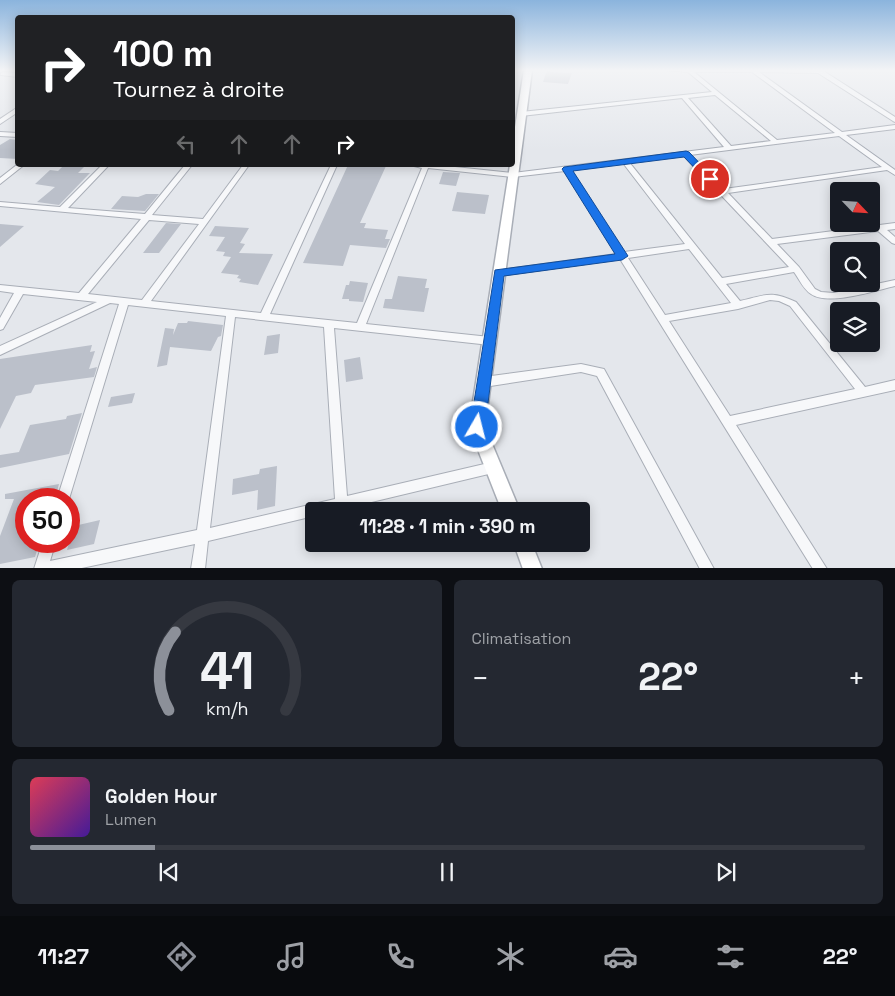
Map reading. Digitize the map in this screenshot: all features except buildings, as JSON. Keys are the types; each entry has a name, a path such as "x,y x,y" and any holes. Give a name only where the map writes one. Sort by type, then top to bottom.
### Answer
{"main road":[{"path":"515,146 516,131 522,114 524,97"},
{"path":"507,502 477,427 514,167"},
{"path":"527,552 533,568"}],"street":[{"path":"684,97 729,148"},
{"path":"522,114 688,97"},
{"path":"721,97 776,142"},
{"path":"789,97 892,170"},
{"path":"859,97 895,120"},
{"path":"0,122 15,111"},
{"path":"436,167 513,175 895,127"},
{"path":"0,134 15,135"},
{"path":"686,154 796,269 812,290 820,295 834,296 895,283"},
{"path":"625,162 738,305"},
{"path":"0,182 19,167"},
{"path":"61,210 104,167"},
{"path":"81,297 187,167"},
{"path":"144,304 245,167"},
{"path":"264,317 333,167"},
{"path":"360,327 426,167"},
{"path":"567,169 820,568"},
{"path":"722,192 892,170"},
{"path":"0,204 206,222"},
{"path":"880,228 895,226"},
{"path":"880,228 895,241"},
{"path":"769,242 848,232"},
{"path":"499,273 691,246"},
{"path":"720,282 796,269"},
{"path":"0,288 490,341"},
{"path":"0,326 20,291"},
{"path":"662,319 770,297 780,298 793,304 863,392"},
{"path":"0,351 109,300"},
{"path":"66,488 124,302"},
{"path":"198,568 231,313"},
{"path":"329,324 341,502 494,468"},
{"path":"484,382 581,368 600,372 708,568"},
{"path":"727,422 895,385"},
{"path":"46,553 42,568 201,536 305,511"}],"route":[{"path":"477,427 499,273 622,256 567,169 686,154 710,179"}]}
